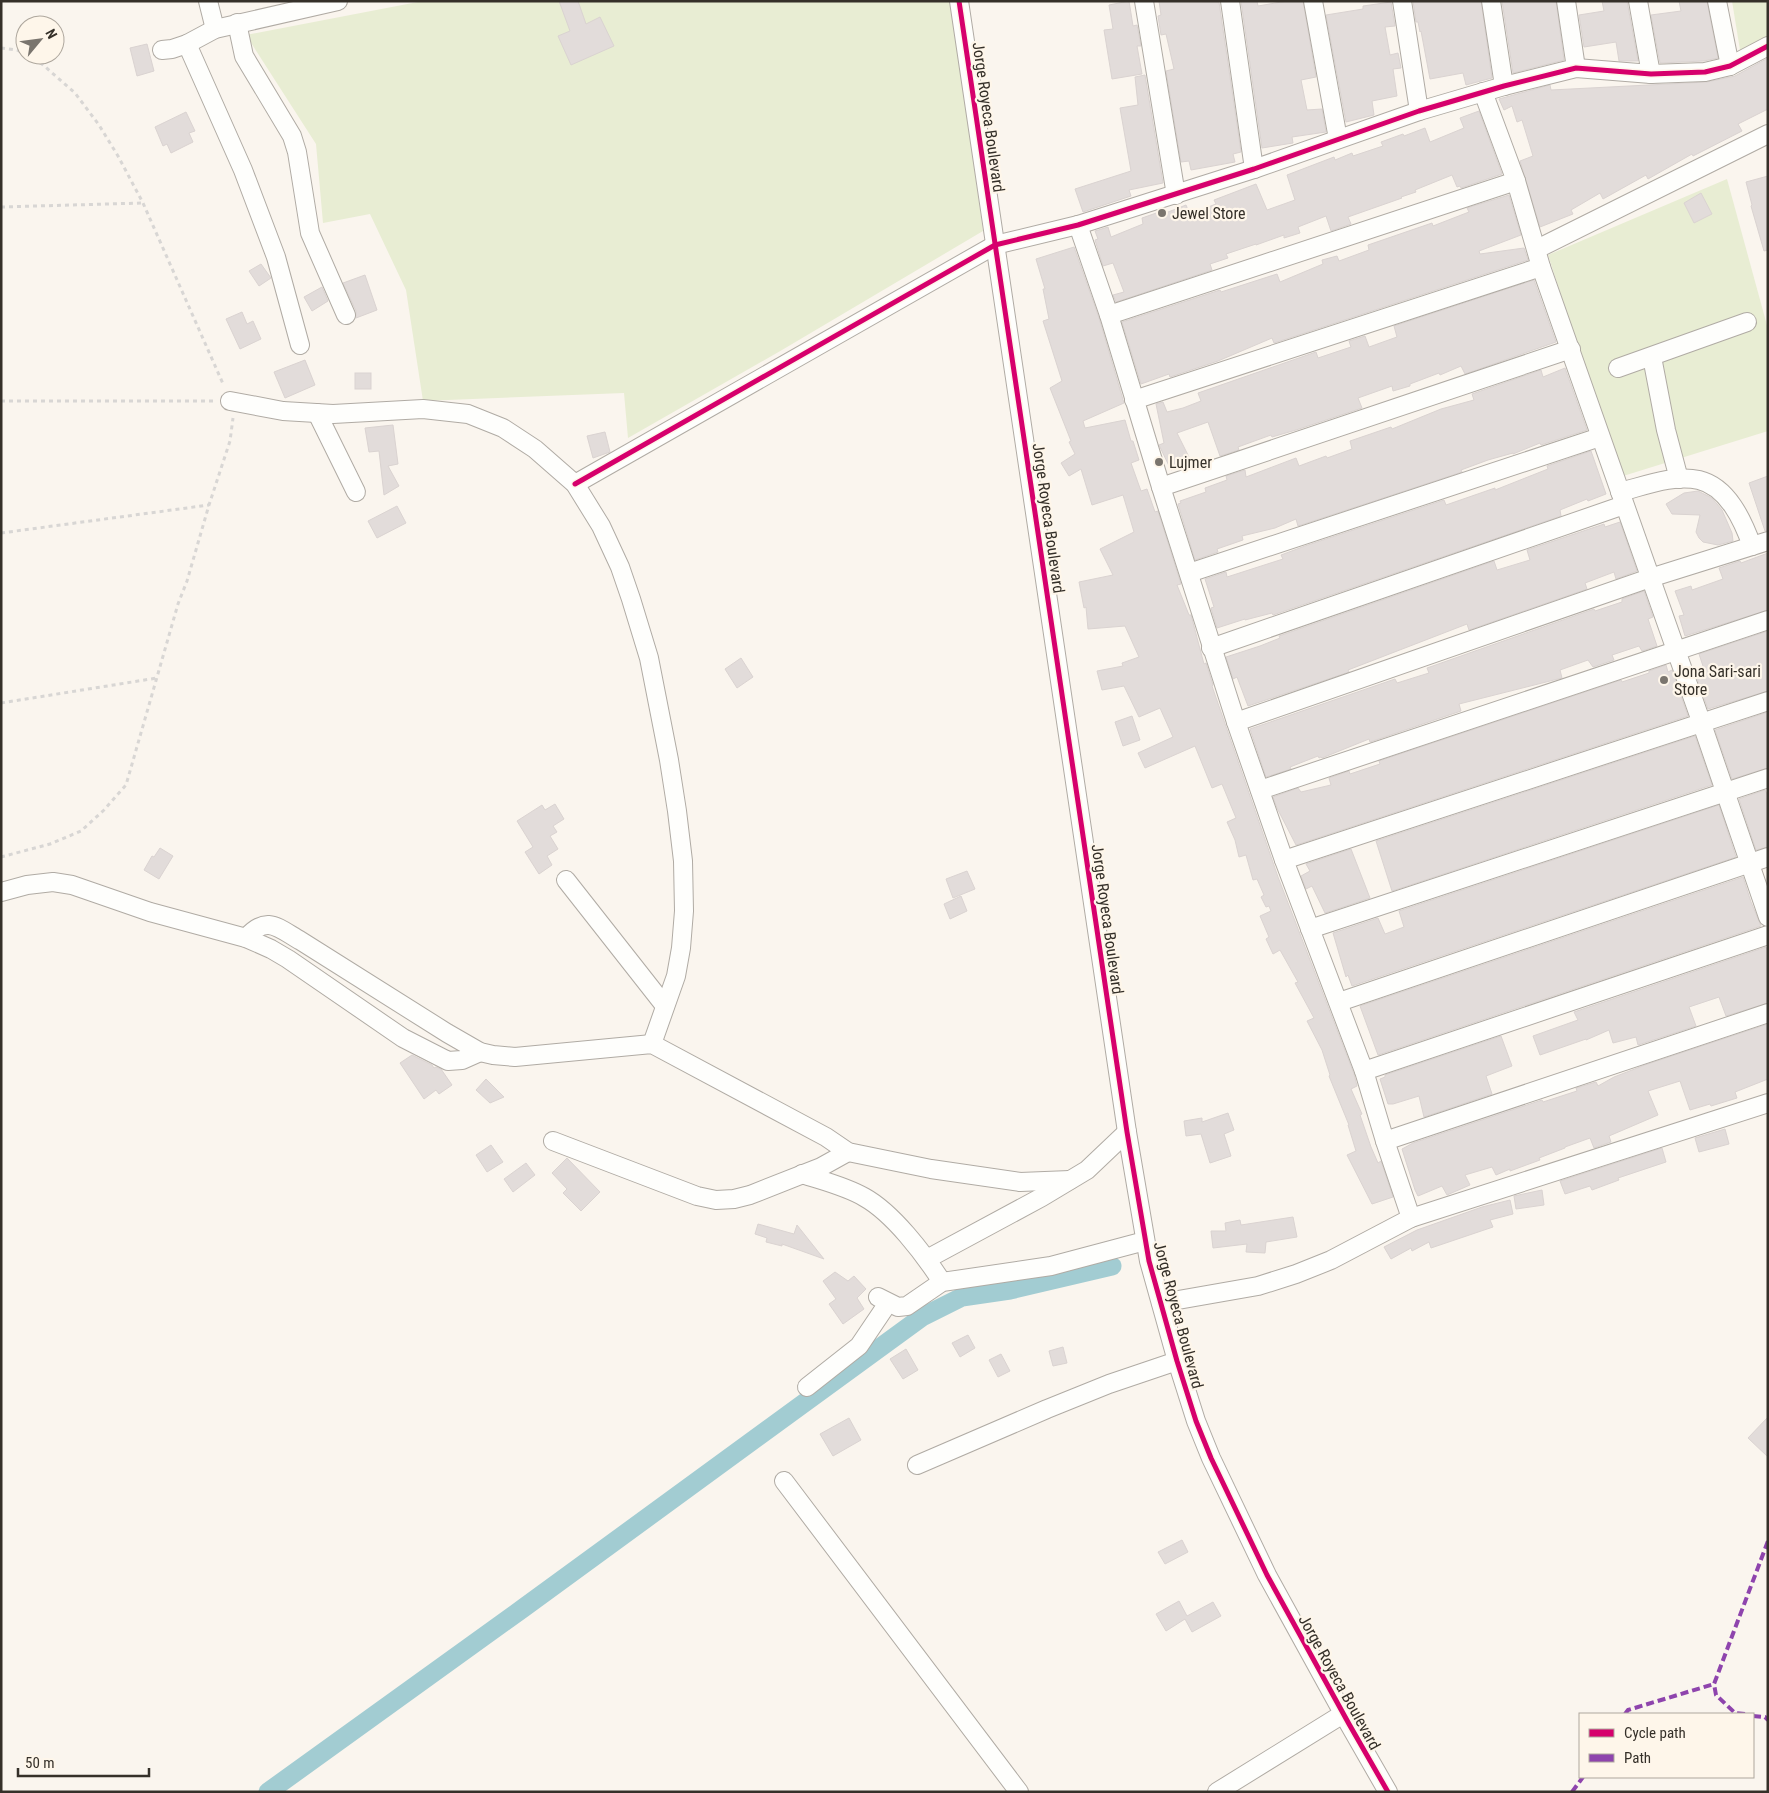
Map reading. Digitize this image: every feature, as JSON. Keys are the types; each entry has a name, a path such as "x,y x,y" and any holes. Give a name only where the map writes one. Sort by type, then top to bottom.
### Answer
{"street":[{"path":"208,1 215,29"},
{"path":"162,50 188,44 215,29 338,1"},
{"name":"Jorge Royeca Boulevard","path":"959,1 1127,1132 1145,1241 1177,1361 1196,1420 1211,1458 1267,1575 1388,1792"},
{"path":"1144,1 1176,194"},
{"path":"1230,1 1254,169"},
{"path":"1313,1 1338,139"},
{"path":"1402,1 1418,111"},
{"path":"1490,1 1504,86"},
{"path":"1566,1 1576,68"},
{"path":"1638,1 1651,74"},
{"path":"1718,1 1730,66"},
{"path":"237,23 244,56 292,136 297,152 310,233 346,315"},
{"path":"188,44 243,170 270,239 300,345"},
{"path":"575,484 995,244 1078,225 1254,169 1418,111 1504,86 1576,68 1651,74 1705,72 1730,66 1768,46"},
{"path":"1483,92 1516,181 1541,266 1768,917"},
{"path":"1537,249 1768,134"},
{"path":"1109,315 1516,181"},
{"path":"1078,225 1109,315 1161,487 1190,574 1211,648 1284,860 1364,1072 1411,1218"},
{"path":"1134,400 1541,266"},
{"path":"1618,368 1747,322"},
{"path":"1161,487 1571,349"},
{"path":"1652,356 1666,430 1679,479"},
{"path":"230,401 283,411 333,414 423,409 468,414 503,428 535,449 575,484 601,526 620,567 649,658 669,760 683,861 684,911 678,966 652,1044"},
{"path":"317,413 356,492"},
{"path":"1190,574 1600,436"},
{"path":"1211,648 1622,499 1666,481 1679,479 1699,480 1713,486 1730,502 1746,528 1760,544 1650,578 1236,722"},
{"path":"1260,790 1768,620"},
{"path":"1284,860 1768,701"},
{"path":"1310,929 1768,778"},
{"path":"1339,1002 1768,857"},
{"path":"566,880 665,1006"},
{"path":"1,892 27,885 53,882 72,885 150,912 246,938 288,959 403,1038 448,1061 462,1060 480,1052"},
{"path":"246,938 260,926 267,925 277,928 301,940 480,1052 515,1057 652,1044 826,1137 848,1152 994,1179 1020,1182 1070,1180"},
{"path":"1364,1072 1768,935"},
{"path":"1385,1142 1768,1013"},
{"path":"1161,1303 1258,1286 1296,1274 1331,1260 1411,1218 1768,1103"},
{"path":"927,1259 1070,1180 1100,1159 1127,1132"},
{"path":"553,1141 697,1196 716,1200 734,1199 750,1195 802,1174 848,1152"},
{"path":"802,1174 863,1196 877,1205 927,1259 942,1282"},
{"path":"807,1387 859,1346 883,1300 898,1307 907,1306 942,1282 1051,1266 1145,1241"},
{"path":"917,1465 1047,1408 1177,1361"},
{"path":"784,1481 1019,1792"},
{"path":"1217,1792 1343,1714"}],"path":[{"path":"1,48 15,50"},
{"path":"1,858 50,844 81,831 104,810 126,785 178,604 199,545 209,505 230,441 234,421 230,401 144,203 99,125 75,93 43,65"},
{"path":"1,207 144,203"},
{"path":"1,401 230,401"},
{"path":"1,533 209,505"},
{"path":"1,703 157,678"}],"green space":[{"path":"423,1 951,1 983,231 782,350 628,438 624,393 423,401 406,290 370,214 323,223 316,144 246,35"},
{"path":"1732,1 1768,1 1768,37 1740,50"},
{"path":"1727,179 1768,329 1768,431 1620,477 1548,255"}],"building":[{"path":"559,1 578,1 586,24 600,17 614,46 571,65 558,36 570,31"},
{"path":"1129,1 1133,26 1137,25 1141,46 1137,46 1142,74 1112,79 1104,30 1113,29 1109,5"},
{"path":"1159,1 1219,2 1241,152 1233,154 1235,162 1191,170 1189,161 1181,162 1166,71 1174,69 1166,34 1161,35 1158,16 1161,15"},
{"path":"1241,1 1257,1 1258,6 1287,1 1303,1 1316,77 1301,80 1307,110 1322,109 1326,132 1292,137 1293,143 1262,148"},
{"path":"1413,1 1481,1 1492,78 1466,85 1463,73 1430,79 1421,31 1418,22 1416,22"},
{"path":"1502,1 1556,1 1564,60 1513,73"},
{"path":"1602,1 1627,1 1638,61 1619,61 1616,42 1584,47 1579,15 1604,11"},
{"path":"1679,1 1707,1 1718,58 1704,61 1660,63 1651,15 1681,11"},
{"path":"1391,2 1395,26 1385,27 1390,55 1398,53 1401,68 1393,69 1397,96 1372,101 1374,115 1346,122 1326,15 1363,9 1363,6"},
{"path":"147,44 154,71 137,76 130,48"},
{"path":"1768,58 1768,109 1738,124 1742,131 1693,156 1692,154 1648,179 1646,175 1603,199 1600,193 1571,210 1573,214 1540,227 1520,161 1533,156 1522,120 1517,122 1512,106 1504,110 1499,99 1550,85 1551,90 1707,82 1735,76"},
{"path":"1145,75 1163,183 1129,190 1131,196 1083,212 1075,189 1131,171 1120,108 1138,105 1135,77"},
{"path":"1479,111 1502,174 1461,188 1460,186 1457,187 1452,175 1415,190 1416,192 1402,198 1348,217 1351,224 1331,231 1326,216 1298,227 1300,233 1284,238 1284,235 1226,254 1228,258 1210,264 1212,270 1116,302 1113,295 1124,292 1113,263 1103,266 1095,240 1098,239 1095,231 1108,227 1111,237 1143,224 1142,218 1162,211 1163,214 1186,205 1190,214 1216,204 1214,200 1256,184 1267,210 1295,200 1287,175 1334,157 1335,160 1352,153 1353,156 1383,146 1381,142 1425,128 1430,142 1464,128 1460,118"},
{"path":"186,112 195,131 189,133 193,142 171,153 167,144 163,146 155,127"},
{"path":"1768,176 1768,250 1764,251 1746,182"},
{"path":"1701,193 1712,214 1694,223 1684,203"},
{"path":"1509,195 1521,235 1479,251 1480,254 1524,248 1528,260 1274,343 1272,338 1218,361 1170,377 1169,374 1141,384 1122,322 1220,290 1221,292 1277,274 1280,282 1323,264 1322,260 1337,256 1339,261 1369,250 1368,245 1432,223 1433,226 1469,212 1467,208"},
{"path":"1074,247 1099,318 1124,403 1083,421 1085,428 1125,420 1131,441 1133,441 1139,460 1131,463 1141,491 1147,489 1155,512 1158,511 1181,584 1177,585 1189,615 1191,615 1204,664 1206,663 1212,686 1278,877 1354,1074 1357,1086 1351,1089 1362,1114 1360,1115 1371,1147 1378,1163 1381,1161 1393,1197 1372,1204 1347,1155 1356,1151 1349,1125 1329,1076 1322,1050 1307,1021 1314,1018 1295,983 1298,982 1280,950 1273,954 1266,939 1269,937 1260,916 1271,911 1269,906 1266,907 1261,897 1264,895 1257,879 1253,880 1246,855 1239,857 1235,840 1227,822 1236,818 1222,784 1212,788 1195,746 1145,768 1138,753 1173,737 1160,708 1139,717 1124,686 1102,690 1097,671 1123,666 1122,663 1139,657 1125,626 1088,629 1086,607 1084,608 1079,582 1113,575 1100,549 1134,532 1123,495 1092,505 1081,469 1069,476 1061,463 1075,454 1050,388 1062,381 1043,321 1049,319 1043,289 1045,289 1036,259"},
{"path":"261,264 271,278 259,286 249,271"},
{"path":"365,275 377,310 356,318 356,311 343,283"},
{"path":"1534,280 1556,342 1465,374 1461,366 1393,391 1392,386 1358,398 1362,408 1296,430 1272,437 1271,435 1238,447 1239,450 1220,456 1208,422 1177,433 1191,461 1171,470 1159,445 1164,443 1156,404 1163,402 1167,412 1183,408 1201,401 1198,393 1316,352 1318,358 1351,347 1349,341 1365,336 1369,347 1397,337 1394,326"},
{"path":"322,287 328,301 312,311 304,297"},
{"path":"242,312 247,324 253,321 261,339 240,349 226,319"},
{"path":"305,360 315,385 285,398 274,372"},
{"path":"1565,368 1587,430 1541,445 1540,443 1513,454 1488,460 1461,470 1462,472 1298,526 1296,519 1275,528 1242,536 1243,540 1217,549 1218,552 1195,560 1178,504 1181,503 1180,501 1206,492 1205,488 1227,480 1226,476 1245,470 1246,477 1296,458 1299,466 1326,456 1327,458 1352,449 1350,441 1391,427 1392,429 1441,409 1474,400 1472,394 1541,370 1543,377"},
{"path":"355,373 371,373 371,389 355,389"},
{"path":"393,425 398,464 388,466 399,486 384,495 379,451 369,452 365,428"},
{"path":"605,432 610,452 593,458 587,436"},
{"path":"1591,451 1606,494 1588,501 1587,499 1560,510 1561,516 1273,615 1272,613 1245,619 1217,628 1211,608 1214,607 1205,579 1226,572 1227,577 1283,559 1281,555 1305,546 1444,500 1446,505 1495,488 1495,490 1548,469 1547,466"},
{"path":"1768,476 1768,530 1765,531 1749,483"},
{"path":"1698,491 1712,498 1722,510 1732,533 1733,541 1718,545 1703,542 1696,532 1700,515 1672,514 1666,504 1684,493"},
{"path":"397,506 406,523 377,538 368,521"},
{"path":"1620,522 1637,571 1616,579 1614,572 1585,583 1587,589 1469,630 1467,624 1348,670 1349,672 1248,706 1237,677 1233,679 1226,657 1260,646 1280,638 1279,636 1494,561 1497,570 1530,560 1527,550 1604,524 1605,527"},
{"path":"1768,553 1768,610 1685,636 1679,616 1684,615 1675,591 1691,586 1692,590 1723,579 1719,568 1740,561 1741,563"},
{"path":"1644,591 1653,617 1648,619 1657,646 1642,651 1639,646 1612,655 1614,660 1593,667 1588,660 1560,670 1562,678 1459,704 1461,711 1370,742 1369,739 1322,758 1318,756 1290,767 1291,769 1266,777 1250,729 1395,679 1397,683 1429,673 1427,668 1594,609 1595,611 1622,602 1622,599"},
{"path":"1768,631 1768,691 1708,709 1696,675 1705,672 1699,654"},
{"path":"741,658 753,677 737,688 725,669"},
{"path":"1666,665 1668,672 1672,670 1688,716 1296,845 1273,797 1298,788 1301,792 1331,785 1329,778 1349,771 1350,774 1380,764 1379,761 1621,680 1622,682 1649,673 1649,671"},
{"path":"1768,712 1768,768 1732,779 1715,730"},
{"path":"1132,716 1140,740 1123,746 1115,722"},
{"path":"1695,736 1712,785 1392,891 1376,841"},
{"path":"1765,790 1768,796 1768,847 1756,850 1739,799"},
{"path":"555,804 564,819 553,826 557,832 550,836 558,849 547,856 552,865 539,874 525,852 533,847 517,821 542,805 545,810"},
{"path":"1719,805 1736,857 1352,986 1348,975 1346,977 1333,933 1378,918 1385,934 1404,927 1399,911"},
{"path":"160,848 173,856 159,879 144,870 152,856 154,857"},
{"path":"1351,849 1370,898 1325,913 1312,886 1306,889 1301,876 1310,871 1306,864"},
{"path":"967,871 975,889 953,898 946,879"},
{"path":"1743,877 1761,926 1378,1055 1360,1006"},
{"path":"961,896 967,911 950,919 944,904"},
{"path":"1766,947 1768,952 1768,1003 1726,1016 1719,997 1689,1007 1696,1026 1638,1045 1636,1037 1613,1043 1609,1030 1586,1040 1540,1055 1533,1036 1578,1020 1574,1012"},
{"path":"1768,1024 1768,1079 1735,1092 1737,1098 1690,1110 1680,1081 1648,1091 1658,1115 1609,1136 1611,1142 1594,1148 1590,1138 1510,1171 1510,1169 1496,1175 1492,1167 1465,1175 1470,1185 1447,1195 1442,1186 1418,1196 1415,1190 1402,1149 1413,1143 1542,1100 1543,1102 1577,1091 1576,1088 1596,1082 1598,1086 1614,1077 1645,1065"},
{"path":"1501,1036 1512,1066 1486,1076 1492,1094 1424,1117 1419,1096 1388,1104 1380,1079 1385,1077 1385,1075"},
{"path":"412,1055 432,1065 434,1068 441,1069 452,1085 439,1094 436,1090 424,1099 400,1063"},
{"path":"486,1079 504,1097 490,1103 476,1090"},
{"path":"1228,1113 1234,1130 1224,1134 1231,1156 1210,1163 1201,1134 1186,1136 1184,1121 1202,1118 1202,1122"},
{"path":"1725,1129 1729,1144 1699,1152 1695,1138"},
{"path":"491,1145 503,1162 487,1172 476,1155"},
{"path":"1662,1148 1666,1162 1618,1178 1619,1180 1592,1190 1590,1186 1565,1194 1560,1181"},
{"path":"567,1158 600,1192 581,1211 563,1193 567,1189 552,1173"},
{"path":"526,1163 535,1175 513,1192 504,1179"},
{"path":"1542,1190 1544,1205 1516,1209 1514,1196"},
{"path":"1510,1200 1513,1214 1490,1220 1493,1227 1431,1248 1429,1242 1412,1251 1411,1248 1391,1259 1384,1247 1417,1230 1482,1207"},
{"path":"1293,1217 1297,1237 1266,1242 1265,1253 1246,1252 1247,1244 1213,1248 1211,1231 1226,1231 1225,1223 1240,1220 1241,1225"},
{"path":"758,1224 794,1234 797,1225 824,1259 782,1244 782,1246 766,1242 767,1238 755,1234"},
{"path":"835,1272 848,1281 854,1276 866,1289 857,1298 864,1309 843,1324 829,1304 836,1299 823,1281"},
{"path":"968,1335 975,1348 960,1357 952,1343"},
{"path":"1063,1347 1067,1363 1053,1366 1049,1351"},
{"path":"906,1349 918,1370 903,1379 890,1359"},
{"path":"1001,1354 1010,1371 998,1377 989,1360"},
{"path":"1768,1417 1768,1457 1748,1438"},
{"path":"849,1418 861,1440 833,1456 820,1434"},
{"path":"1182,1540 1188,1552 1165,1564 1158,1552"},
{"path":"1179,1601 1187,1616 1213,1602 1221,1616 1192,1632 1185,1619 1166,1631 1156,1614"}],"waterway":[{"path":"268,1792 922,1317 962,1297 1010,1290 1112,1266"}],"marked path":[{"path":"1735,1713 1716,1695 1714,1684 1768,1541"},
{"path":"1626,1713 1628,1710 1714,1684"},
{"path":"1754,1716 1765,1717 1768,1720"},
{"path":"1572,1792 1582,1778"}],"cycle path":[{"path":"959,1 1127,1132 1149,1261 1177,1361 1196,1421 1211,1458 1267,1575 1388,1792"},
{"path":"575,484 995,245 1078,225 1254,169 1419,111 1504,86 1576,68 1651,74 1705,72 1730,66 1768,46"}],"place":[{"name":"Jewel Store","path":"1162,213"},
{"name":"Lujmer","path":"1159,462"},
{"name":"Jona Sari-sari Store","path":"1664,680"}]}
